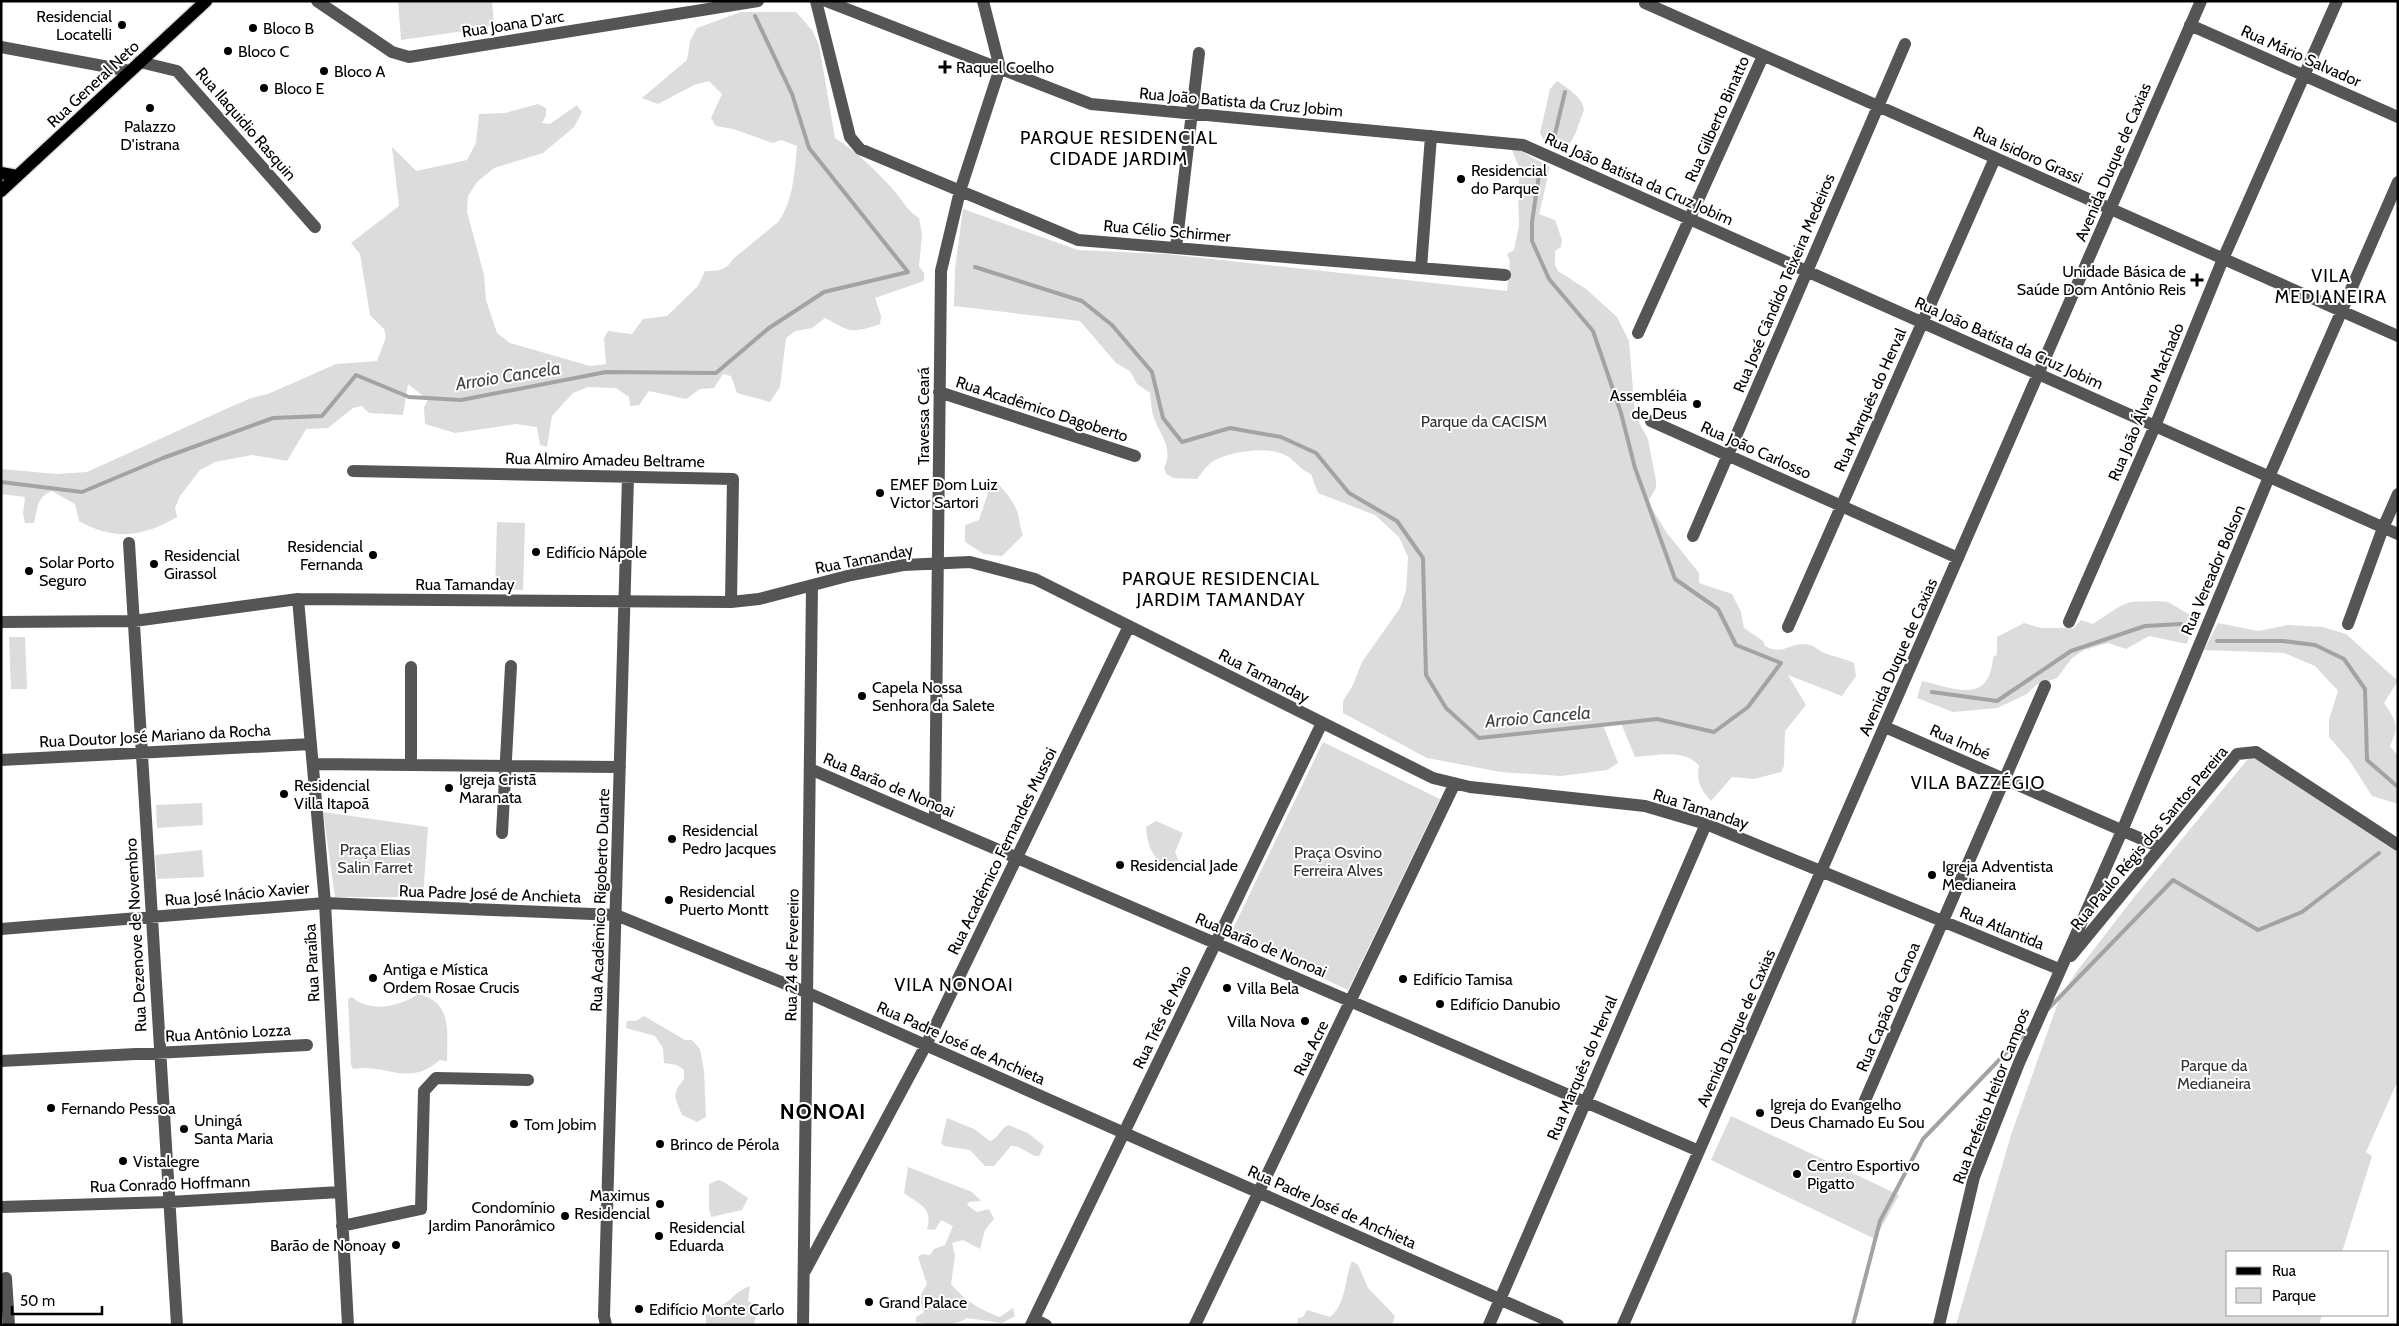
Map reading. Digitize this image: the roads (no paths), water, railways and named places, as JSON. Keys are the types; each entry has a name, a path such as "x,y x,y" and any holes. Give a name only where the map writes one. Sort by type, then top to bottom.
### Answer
{"main road":[{"name":"Rua General Neto","path":"1,191 206,1"},
{"path":"1,174 17,176"}],"street":[{"name":"Rua Joana D'arc","path":"317,1 392,52 409,57 758,1"},
{"name":"Rua Célio Schirmer","path":"816,1 850,137 860,149 1078,240 1505,276"},
{"name":"Rua João Batista da Cruz Jobim","path":"826,1 1091,104 1523,145 2398,534"},
{"path":"983,1 1000,68"},
{"name":"Avenida Duque de Caxias","path":"1623,1325 2201,1"},
{"name":"Rua João Álvaro Machado","path":"2069,622 2155,426 2223,259 2337,1"},
{"name":"Rua Isidoro Grassi","path":"1645,3 2398,336"},
{"name":"Rua Mário Salvador","path":"2190,25 2398,117"},
{"name":"Rua José Cândido Teixeira Medeiros","path":"1693,536 1905,44"},
{"path":"1,47 130,72"},
{"path":"1176,248 1199,53"},
{"name":"Rua Gilberto Binatto","path":"1638,333 1763,56"},
{"name":"Rua Ilaquidio Rasquin","path":"140,62 177,71 314,227"},
{"name":"Travessa Ceará","path":"935,823 941,271 960,191 1000,68"},
{"path":"1421,268 1431,136"},
{"name":"Rua Marquês do Herval","path":"1788,627 1995,158"},
{"name":"Rua Vereador Bolson","path":"2060,969 2122,830 2270,477 2398,182"},
{"name":"Rua Acadêmico Dagoberto","path":"940,392 1135,456"},
{"name":"Rua João Carlosso","path":"1651,421 1958,558"},
{"name":"Rua Almiro Amadeu Beltrame","path":"353,471 733,479 731,602"},
{"name":"Rua Acadêmico Rigoberto Duarte","path":"606,1325 604,1316 628,477"},
{"path":"2348,624 2383,528 2398,494"},
{"name":"Rua Dezenove de Novembro","path":"129,543 176,1325"},
{"name":"Rua Tamanday","path":"1,622 134,621 298,599 731,602 759,599 903,565 970,562 1035,579 1433,778 1454,784 1646,806 1706,824 1822,872"},
{"name":"Rua 24 de Fevereiro","path":"803,1325 812,586"},
{"name":"Rua Paraíba","path":"298,599 325,903 348,1325"},
{"name":"Rua Acadêmico Fernandes Mussoi","path":"804,1273 926,1045 1129,626"},
{"path":"502,833 511,666"},
{"path":"411,668 411,763"},
{"path":"1943,922 2046,686"},
{"name":"Rua Três de Maio","path":"1032,1322 1322,722"},
{"name":"Rua Imbé","path":"1885,727 2160,847"},
{"name":"Rua Doutor José Mariano da Rocha","path":"1,760 311,744"},
{"name":"Rua Paulo Régis dos Santos Pereira","path":"2060,969 2238,754 2256,752 2398,845"},
{"path":"312,764 411,763 620,767"},
{"name":"Rua Barão de Nonoai","path":"810,769 1699,1151"},
{"name":"Rua Acre","path":"1195,1325 1454,784"},
{"name":"Rua Marquês do Herval","path":"1489,1325 1706,824"},
{"name":"Rua Atlantida","path":"1822,872 2060,969"},
{"name":"Rua José Inácio Xavier","path":"1,929 325,903"},
{"name":"Rua Padre José de Anchieta","path":"325,903 616,915 808,993 1558,1325"},
{"name":"Rua Capão da Canoa","path":"1864,1105 1943,922"},
{"name":"Rua Prefeito Heitor Campos","path":"1939,1325 1974,1177 2018,1063 2060,969"},
{"name":"Rua Antônio Lozza","path":"1,1061 306,1045"},
{"path":"342,1226 421,1209 424,1091 436,1078 528,1080"},
{"name":"Rua Conrado Hoffmann","path":"1,1207 169,1202 340,1192"},
{"path":"6,1278 9,1325"},
{"path":"1032,1322 1046,1325"}],"waterway":[{"name":"Arroio Cancela","path":"1,482 82,492 163,458 273,418 322,416 356,375 409,397 461,400 606,372 716,373 769,328 824,292 908,272 809,148 792,94 755,16"},
{"path":"1555,134 1565,92"},
{"name":"Arroio Cancela","path":"975,267 1082,301 1112,325 1152,372 1163,418 1182,442 1230,428 1281,437 1316,453 1349,493 1397,521 1423,558 1426,675 1446,708 1479,738 1657,719 1714,732 1748,707 1781,663 1736,645 1718,609 1675,579 1635,468 1621,413 1593,331 1549,279 1532,241 1532,222 1539,175"},
{"name":"Arroio Cancela","path":"1932,692 1997,701 2071,651 2145,626 2181,624"},
{"name":"Arroio Cancela","path":"2217,641 2283,641 2315,645 2344,659 2365,689 2367,760 2398,787"},
{"path":"2048,1009 2173,880 2258,930 2302,912 2379,853"},
{"path":"1853,1325 1880,1221 1923,1139 2029,1029"}],"place":[{"name":"Residencial Locatelli","path":"122,25"},
{"name":"Bloco B","path":"253,28"},
{"name":"Bloco C","path":"228,51"},
{"name":"Raquel Coelho","path":"945,67"},
{"name":"Bloco A","path":"324,71"},
{"name":"Bloco E","path":"264,88"},
{"name":"Palazzo D'istrana","path":"150,108"},
{"name":"Residencial do Parque","path":"1461,179"},
{"name":"Unidade Básica de Saúde Dom Antônio Reis","path":"2197,280"},
{"name":"Assembléia de Deus","path":"1697,404"},
{"name":"EMEF Dom Luiz Victor Sartori","path":"880,493"},
{"name":"Edifício Nápole","path":"536,552"},
{"name":"Residencial Fernanda","path":"373,555"},
{"name":"Residencial Girassol","path":"154,564"},
{"name":"Solar Porto Seguro","path":"29,571"},
{"name":"Capela Nossa Senhora da Salete","path":"862,696"},
{"name":"Igreja Cristã Maranata","path":"449,788"},
{"name":"Residencial Villa Itapoã","path":"284,794"},
{"name":"Residencial Pedro Jacques","path":"672,839"},
{"name":"Residencial Jade","path":"1120,865"},
{"name":"Igreja Adventista Medianeira","path":"1932,875"},
{"name":"Residencial Puerto Montt","path":"669,900"},
{"name":"Antiga e Mística Ordem Rosae Crucis","path":"373,978"},
{"name":"Edifício Tamisa","path":"1403,979"},
{"name":"Villa Bela","path":"1227,988"},
{"name":"Edifício Danubio","path":"1440,1004"},
{"name":"Villa Nova","path":"1305,1021"},
{"name":"Fernando Pessoa","path":"51,1108"},
{"name":"Igreja do Evangelho Deus Chamado Eu Sou","path":"1760,1113"},
{"name":"Tom Jobim","path":"514,1124"},
{"name":"Uningá Santa Maria","path":"184,1129"},
{"name":"Brinco de Pérola","path":"660,1144"},
{"name":"Vistalegre","path":"123,1161"},
{"name":"Centro Esportivo Pigatto","path":"1797,1174"},
{"name":"Maximus Residencial","path":"660,1204"},
{"name":"Condomínio Jardim Panorâmico","path":"565,1216"},
{"name":"Residencial Eduarda","path":"659,1236"},
{"name":"Barão de Nonoay","path":"396,1245"},
{"name":"Grand Palace","path":"869,1302"},
{"name":"Edifício Monte Carlo","path":"639,1309"}],"district":[{"name":"PARQUE RESIDENCIAL CIDADE JARDIM","path":"1119,148"},
{"name":"VILA MEDIANEIRA","path":"2331,286"},
{"name":"PARQUE RESIDENCIAL JARDIM TAMANDAY","path":"1221,589"},
{"name":"VILA BAZZÉGIO","path":"1978,783"},
{"name":"VILA NONOAI","path":"954,985"},
{"name":"NONOAI","path":"823,1111"}],"park label":[{"name":"Parque da CACISM","path":"1484,421"},
{"name":"Praça Elias Salin Farret","path":"375,858"},
{"name":"Praça Osvino Ferreira Alves","path":"1338,861"},
{"name":"Parque da Medianeira","path":"2214,1074"}]}
